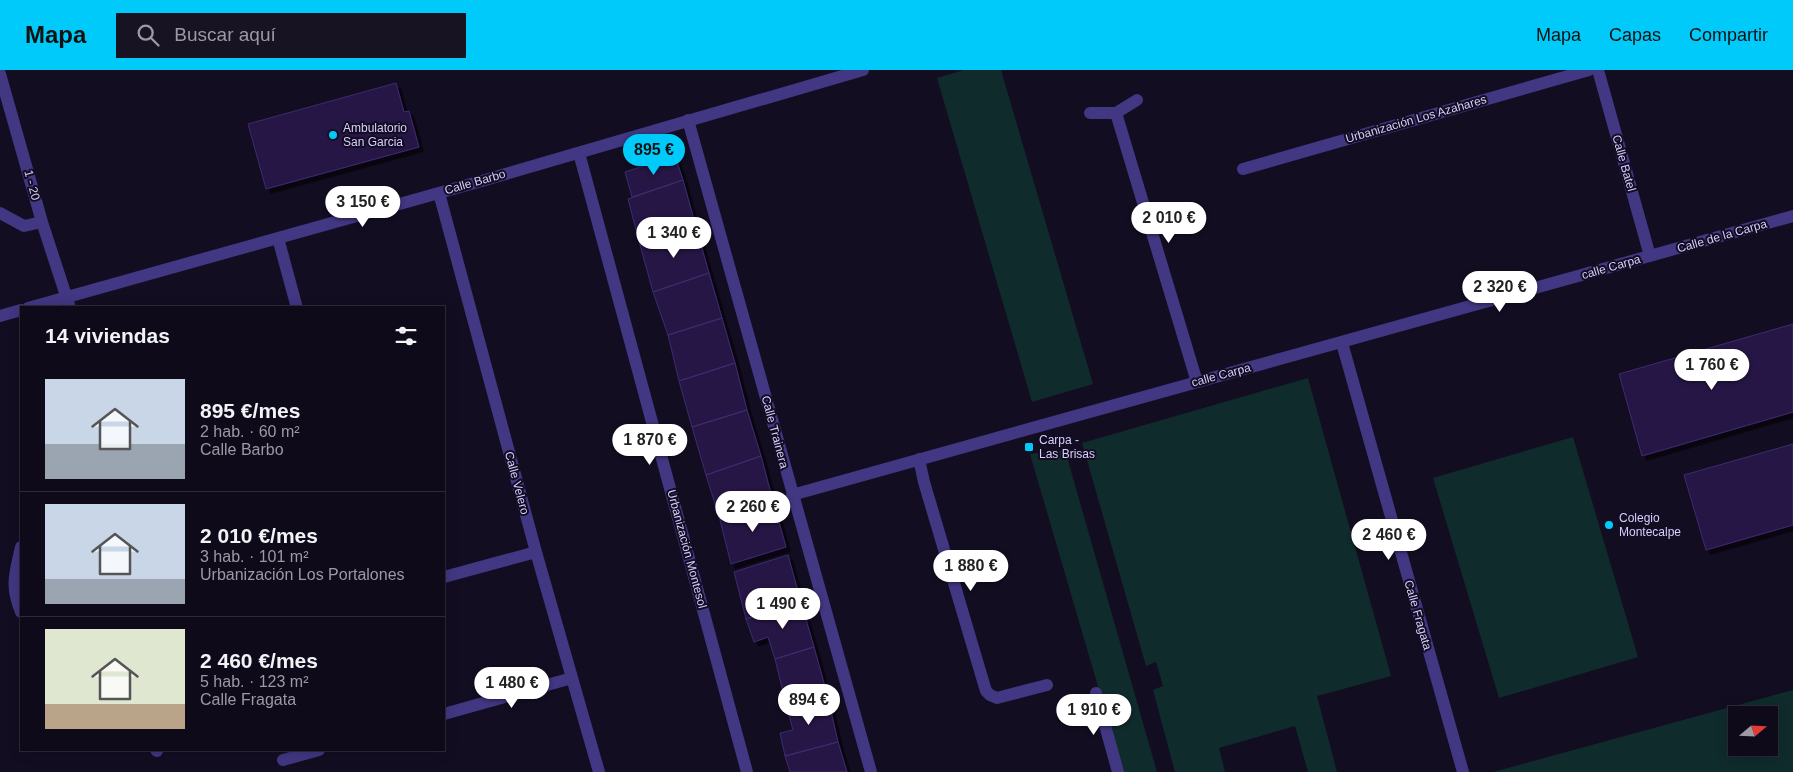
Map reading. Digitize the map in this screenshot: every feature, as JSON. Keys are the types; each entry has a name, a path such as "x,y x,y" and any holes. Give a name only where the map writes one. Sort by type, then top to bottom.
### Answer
{"street":[{"name":"Calle Barbo","path":"41,306 68,302 278,238 863,70"},
{"name":"Urbanización Los Azahares","path":"1242,169 1590,70"},
{"name":"Calle Batel","path":"1598,70 1650,256"},
{"name":"1 - 20","path":"0,74 42,222 68,302"},
{"path":"1090,113 1116,113 1137,100"},
{"path":"1116,113 1197,382"},
{"name":"Calle Trainera","path":"688,120 871,772"},
{"name":"Urbanización Montesol","path":"579,153 748,772"},
{"name":"Calle Velero","path":"439,193 536,552 599,772"},
{"path":"0,213 24,226 42,222"},
{"name":"Calle de la Carpa","path":"1650,256 1793,216"},
{"path":"278,238 296,306"},
{"name":"calle Carpa","path":"792,495 1650,256"},
{"path":"0,316 20,310"},
{"name":"Calle Fragata","path":"1342,343 1463,772"},
{"path":"919,459 986,691 997,698 1046,685"},
{"path":"20,552 14,582 15,596 20,609"},
{"path":"445,577 536,552"},
{"path":"445,714 572,678"},
{"path":"1096,693 1118,772"},
{"path":"283,760 315,751"}],"green space":[{"path":"964,70 1001,70 1093,384 1032,402 937,78"},
{"path":"1308,378 1391,676 1317,696 1337,772 1308,772 1295,726 1219,748 1225,772 1175,772 1153,690 1163,686 1156,662 1146,666 1082,443"},
{"path":"1573,437 1638,657 1499,698 1433,478"},
{"path":"1065,450 1157,772 1123,772 1030,454"},
{"path":"1793,690 1793,772 1493,772 1728,708 1728,756 1778,756 1778,706 1734,706"}],"building":[{"name":"Ambulatorio San Garcia","path":"396,83 404,112 409,111 419,147 266,189 248,124"},
{"path":"675,156 683,180 632,197 625,172"},
{"path":"683,180 696,227 640,245 628,199"},
{"path":"696,227 709,273 653,292 640,245"},
{"path":"709,273 722,318 668,335 653,292"},
{"path":"722,318 735,363 679,381 668,335"},
{"path":"1793,324 1793,412 1642,456 1619,374"},
{"path":"735,363 747,410 692,427 679,381"},
{"path":"747,410 761,456 706,475 692,427"},
{"path":"1793,444 1793,525 1706,550 1684,475"},
{"path":"761,456 773,501 720,520 706,475"},
{"path":"773,501 786,547 731,564 720,520"},
{"path":"788,555 801,602 746,619 734,572"},
{"path":"801,602 814,647 775,659 768,637 754,642 746,619"},
{"path":"814,647 827,694 786,704 775,659"},
{"path":"827,694 838,742 785,756 780,733 793,730 786,704"},
{"path":"838,742 847,772 790,772 785,756"}],"place":[{"name":"Ambulatorio San Garcia","path":"333,135"},
{"name":"Carpa - Las Brisas","path":"1029,447"},
{"name":"Colegio Montecalpe","path":"1609,525"}]}
